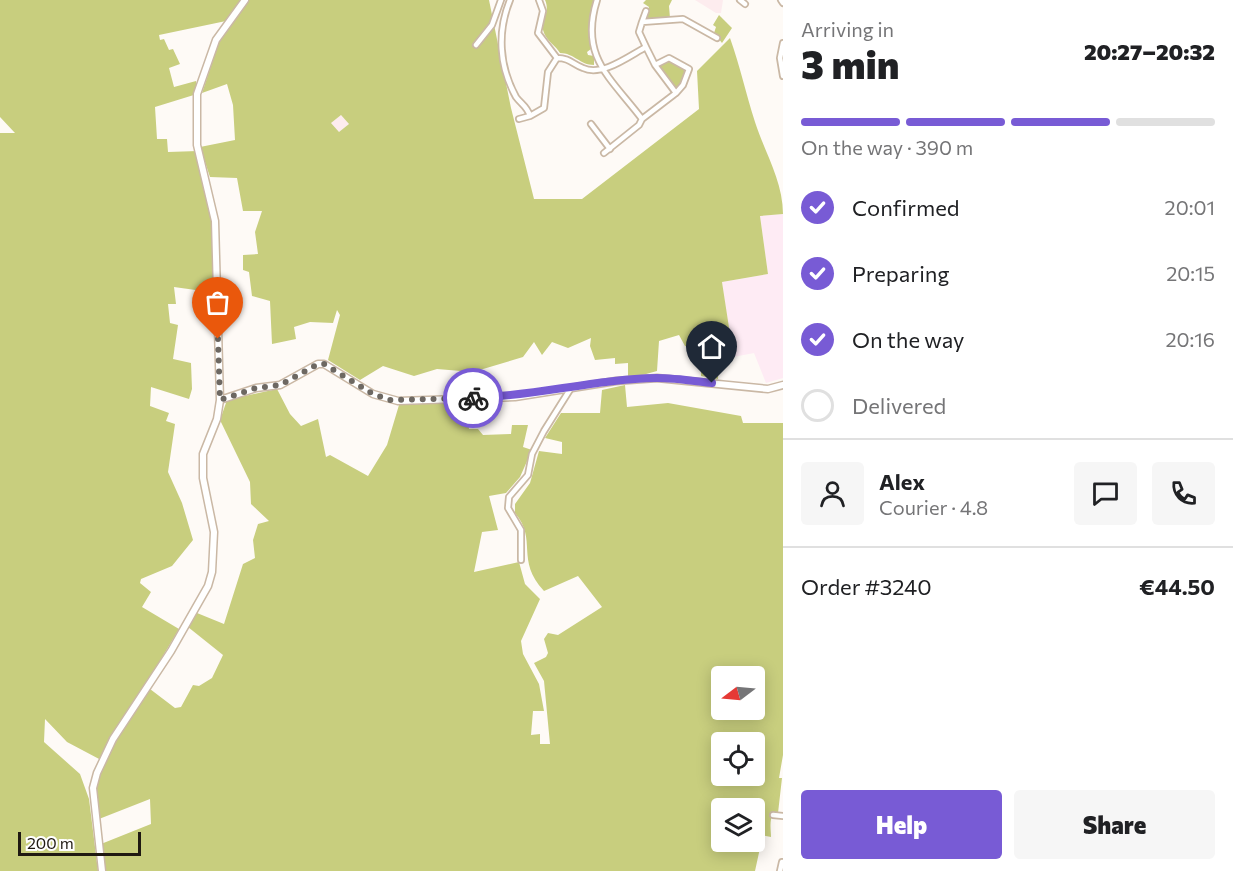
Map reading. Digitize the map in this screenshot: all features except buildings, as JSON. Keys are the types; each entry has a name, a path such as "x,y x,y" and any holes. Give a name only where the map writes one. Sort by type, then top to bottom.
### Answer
{"street":[{"path":"102,871 93,788 97,773 113,739 171,651 208,586 212,572 214,532 203,478 204,454 217,419 220,400 215,221 197,145 197,94 216,40 245,0"},
{"path":"476,45 492,25 501,0"},
{"path":"539,0 543,11 538,33 557,58"},
{"path":"597,0 591,28 594,51 610,83 642,119"},
{"path":"517,4 510,1 502,22 501,46 515,93 526,106 530,116"},
{"path":"646,11 639,33 655,65 676,93"},
{"path":"642,22 682,19 717,38"},
{"path":"710,34 715,26"},
{"path":"783,43 780,58 783,76"},
{"path":"557,58 569,58 586,70 603,69 646,47"},
{"path":"588,54 594,51"},
{"path":"519,119 544,108 548,72 557,58"},
{"path":"604,153 683,87 691,70 669,58 655,65"},
{"path":"591,124 609,149"},
{"path":"220,400 256,388 280,385 318,364 324,364 373,394 398,401 515,397 657,378 768,389 783,385"},
{"path":"521,560 520,530 508,508 509,497 528,475 532,454 544,430 571,388"},
{"path":"772,815 783,816"},
{"path":"780,871 782,862"}],"shaded area":[{"path":"695,0 723,0 721,13 716,13"},
{"path":"341,115 349,124 339,132 331,123"},
{"path":"783,214 783,378 766,383 754,353 733,357 722,282 768,274 760,216"}],"green space":[{"path":"0,0 242,0 226,21 159,35 160,40 164,39 169,50 173,49 180,64 169,68 174,87 196,81 197,94 155,107 157,139 167,139 168,152 198,151 212,224 217,293 174,287 176,304 168,304 170,323 178,325 173,359 191,363 192,389 189,399 151,387 150,406 169,413 166,421 175,424 168,472 182,503 193,540 172,566 141,579 140,583 151,592 142,607 179,629 101,760 67,742 45,719 44,742 80,774 89,799 98,871 0,871 0,133 15,133 0,117"},
{"path":"247,0 489,0 511,108 534,199 582,199 699,109 697,71 730,38 755,122 777,179 783,214 760,216 768,274 722,282 732,347 719,348 718,379 701,376 701,348 685,346 679,335 659,341 657,371 628,379 628,363 615,364 615,358 595,360 590,346 591,338 568,348 552,342 542,355 534,342 523,357 473,372 437,369 414,376 383,366 360,380 328,360 340,315 337,310 333,323 310,322 294,327 296,339 272,344 270,301 252,296 249,272 243,270 243,255 258,254 255,232 262,211 243,211 237,178 210,177 200,147 235,140 233,105 227,84 202,93 220,39","holes":["341,115 349,124 339,132 331,123"]},
{"path":"545,0 594,0 589,29 591,49 587,52 588,55 594,56 594,65 560,53 547,39 543,29 547,9"},
{"path":"646,0 672,0 669,6 670,18 648,19 646,14 649,7 643,3"},
{"path":"719,15 732,28 722,43 714,33 716,27 713,25"},
{"path":"668,60 686,69 682,85 677,89 658,65"},
{"path":"625,385 627,407 668,403 741,416 743,423 783,423 783,755 779,778 782,778 778,813 773,812 771,837 765,836 765,798 711,798 711,852 759,852 755,871 104,871 101,844 151,824 150,799 99,819 96,786 99,774 127,721 150,689 175,708 181,707 193,685 199,686 212,678 223,655 188,627 197,613 224,624 243,564 255,558 253,540 258,524 269,521 251,504 250,482 220,420 227,400 277,389 290,414 301,426 318,419 326,457 330,455 368,476 387,445 399,405 465,402 469,429 478,429 483,435 511,434 512,425 528,425 523,447 532,450 520,477 506,493 489,496 498,530 482,532 474,572 519,562 525,584 540,599 521,641 523,654 539,684 544,711 533,711 531,735 540,734 540,744 550,744 544,681 534,663 546,657 548,653 544,639 548,633 558,635 602,607 578,576 544,591 530,570 525,532 515,513 515,504 530,483 539,451 562,454 562,442 545,438 561,413 600,413 602,390"}],"way so far":[{"path":"218,339 220,400 229,395 256,388 280,385 318,364 324,364 373,394 390,400 473,398"}],"route":[{"path":"473,398 515,397 616,381 657,378 712,383"}]}
